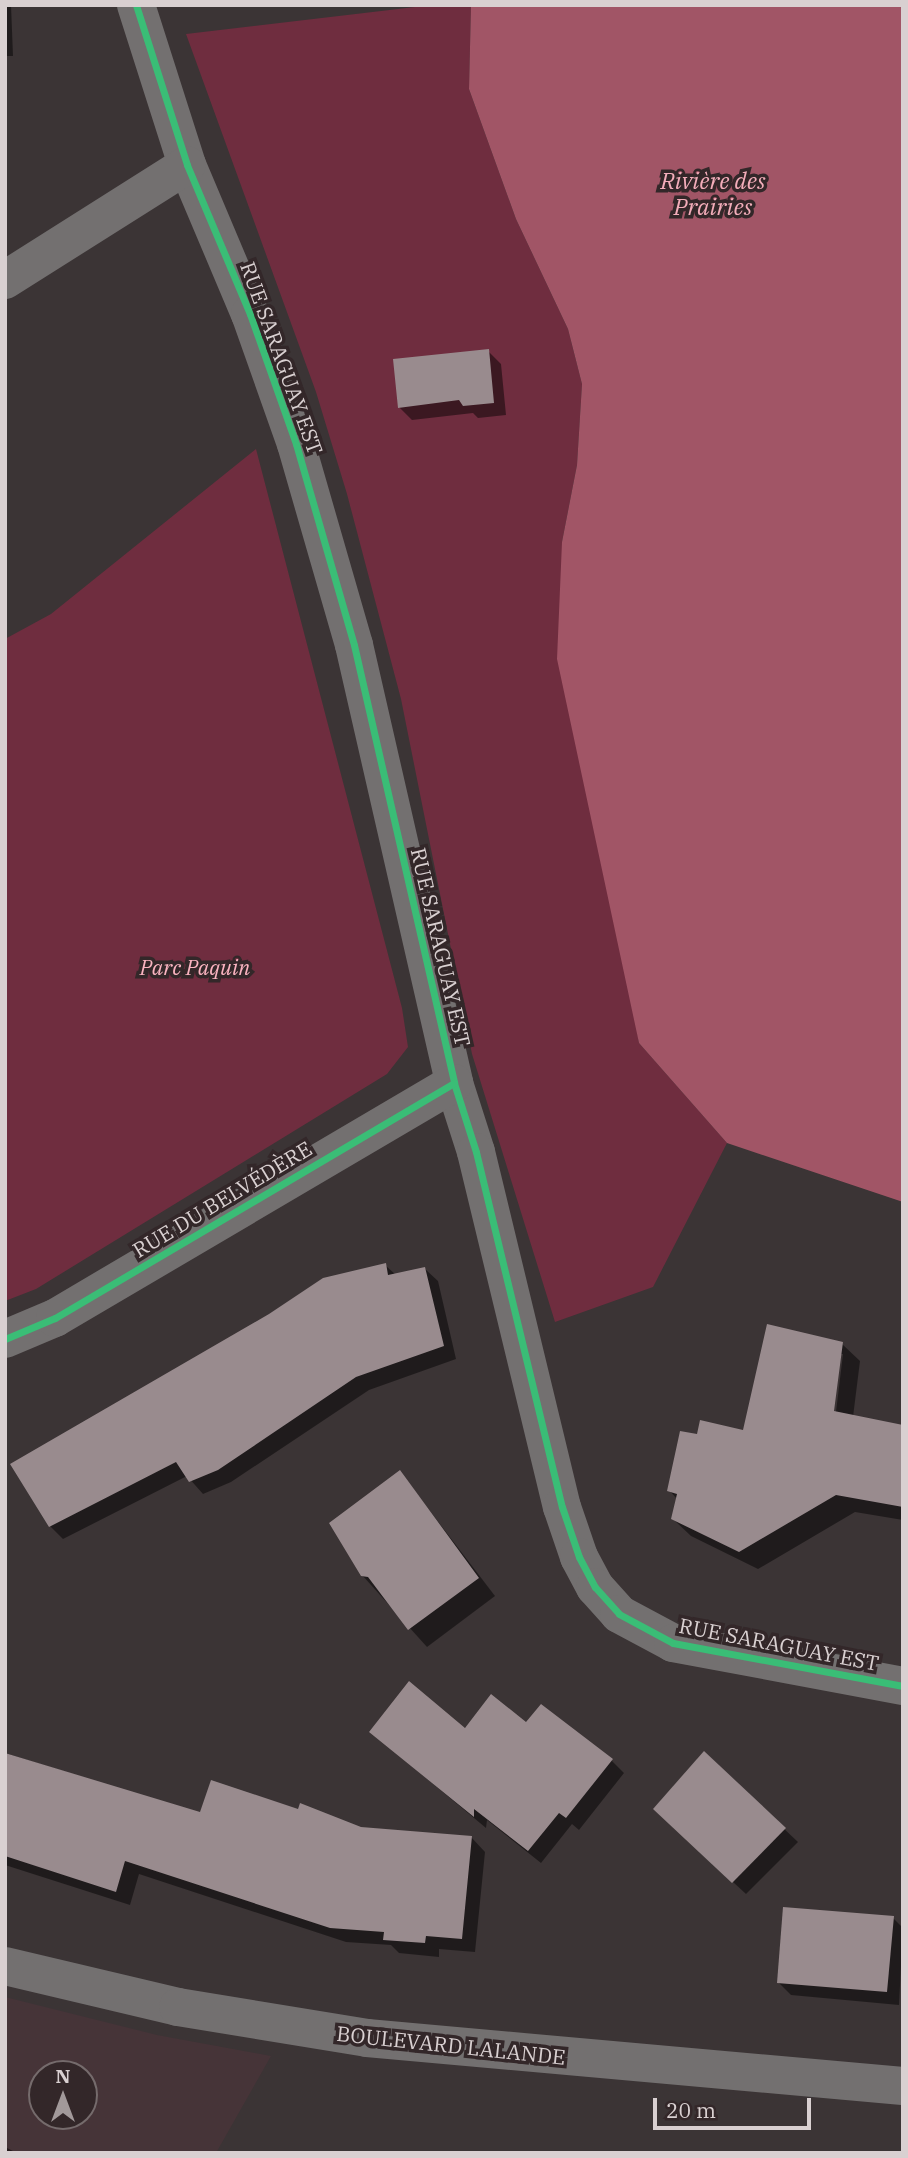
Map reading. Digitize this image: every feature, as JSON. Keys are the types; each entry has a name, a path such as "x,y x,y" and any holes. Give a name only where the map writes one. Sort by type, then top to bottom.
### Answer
{"street":[{"name":"RUE SARAGUAY EST","path":"136,5 187,166 250,314 296,444 354,645 454,1083 476,1152 562,1507 595,1587 619,1614 673,1643 903,1686"},
{"path":"5,279 187,166"},
{"name":"RUE DU BELVÉDÈRE","path":"5,1339 55,1318 454,1083"},
{"name":"BOULEVARD LALANDE","path":"5,1966 178,2007 367,2038 903,2086"}],"shaded area":[{"path":"5,1997 157,2035 271,2056 216,2153 5,2153"}],"green space":[{"path":"432,5 471,5 469,89 516,219 568,329 582,384 577,465 562,542 639,1043 727,1143 653,1287 555,1322 472,1054 401,699 347,494 316,392 186,34"},
{"name":"Parc Paquin","path":"256,449 402,1008 408,1047 387,1074 36,1289 5,1301 5,639 51,614"}],"water":[{"name":"Rivière des Prairies","path":"471,5 903,5 903,1202 727,1143 639,1043 557,659 562,542 577,465 582,384 568,329 516,219 469,89"}],"building":[{"path":"489,349 494,403 463,406 459,400 398,408 393,359"},
{"path":"386,1263 388,1275 425,1267 444,1346 356,1377 218,1470 189,1482 176,1462 49,1527 10,1464 269,1314 323,1278"},
{"path":"767,1324 843,1342 834,1411 903,1425 903,1507 836,1495 739,1552 671,1519 677,1494 667,1491 680,1431 697,1434 700,1420 743,1430"},
{"path":"400,1470 479,1578 408,1630 368,1577 361,1576 329,1523"},
{"path":"409,1681 465,1728 491,1694 526,1722 541,1704 613,1759 566,1818 559,1813 528,1851 474,1809 474,1817 369,1732"},
{"path":"704,1751 786,1828 732,1883 653,1809"},
{"path":"5,1753 200,1812 211,1780 298,1809 300,1803 361,1827 472,1836 462,1939 426,1936 425,1943 383,1940 384,1932 330,1928 125,1861 116,1892 5,1856"},
{"path":"783,1907 894,1916 887,1992 777,1983"}],"cycle path":[{"path":"136,5 187,165 250,314 296,444 354,645 454,1083 476,1152 562,1507 579,1557 595,1587 619,1614 673,1643 903,1686"},
{"path":"5,1339 55,1318 454,1083"}]}
